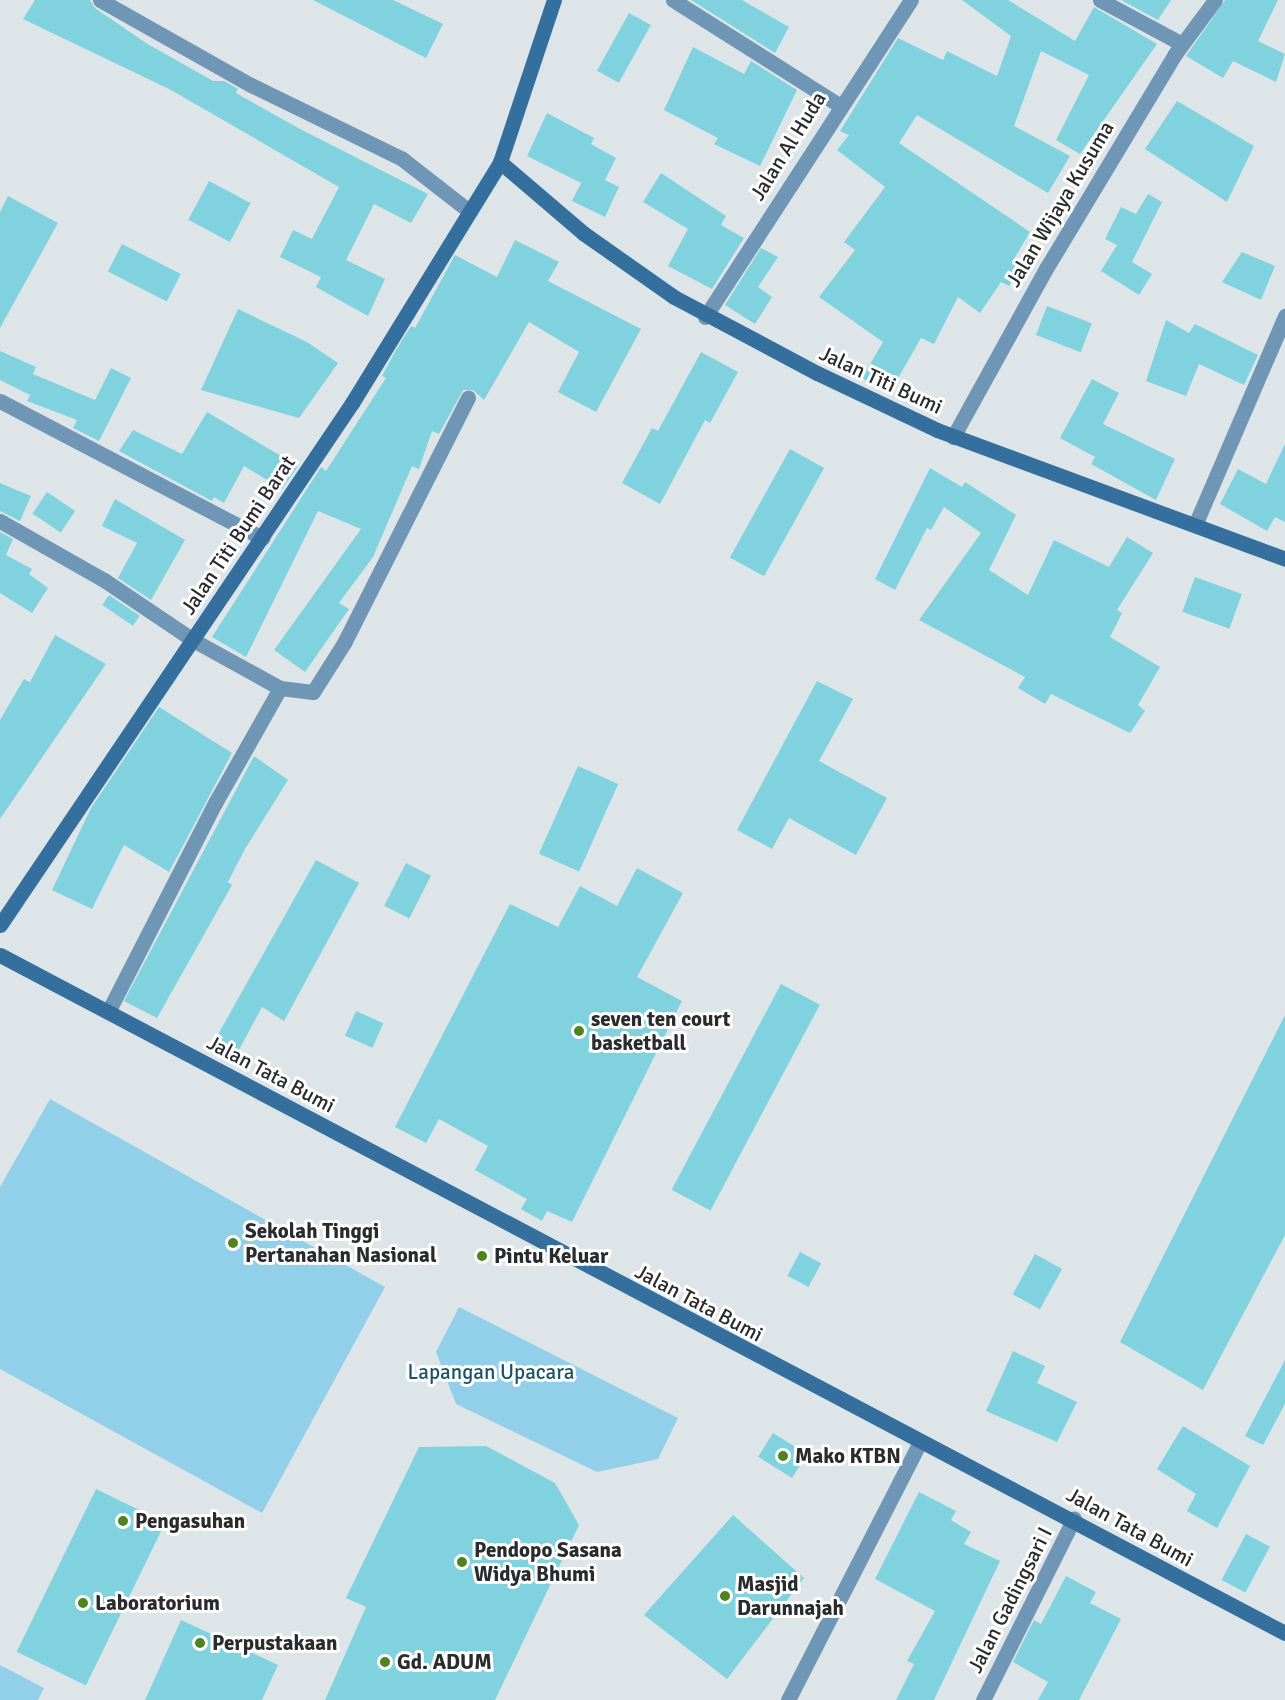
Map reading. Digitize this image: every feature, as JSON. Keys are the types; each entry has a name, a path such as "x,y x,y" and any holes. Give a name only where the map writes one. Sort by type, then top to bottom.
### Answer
{"street":[{"path":"100,0 250,85 401,158 469,211"},
{"name":"Jalan Titi Bumi Barat","path":"0,925 352,403 500,162 554,0"},
{"path":"673,0 839,105"},
{"name":"Jalan Al Huda","path":"705,317 839,105 911,0"},
{"path":"1100,0 1182,44"},
{"name":"Jalan Wijaya Kusuma","path":"953,437 1036,285 1182,44 1215,0"},
{"name":"Jalan Titi Bumi","path":"500,162 583,233 705,317 953,437 1285,559"},
{"path":"1195,525 1285,316"},
{"path":"0,521 104,580 193,640 280,688 313,692 321,683 468,398"},
{"path":"0,401 262,538"},
{"path":"109,1010 215,803 280,688"},
{"name":"Jalan Tata Bumi","path":"0,955 109,1010 919,1444 1074,1518 1285,1633"},
{"path":"788,1700 919,1444"},
{"name":"Jalan Gadingsari I","path":"983,1700 1074,1518"}],"green space":[{"path":"50,1099 385,1287 262,1513 0,1369 0,1187"},
{"name":"Lapangan Upacara","path":"459,1307 678,1418 658,1459 597,1472 456,1404 436,1352"},
{"path":"0,1665 44,1688 38,1700 0,1700"}],"building":[{"path":"35,0 90,0 95,8 146,43 213,81 224,81 238,89 236,93 300,129 428,194 411,223 374,204 346,260 385,279 368,316 316,287 321,277 280,257 293,230 312,239 339,187 171,90 23,19"},
{"path":"313,0 393,0 443,24 426,58"},
{"path":"691,0 742,0 789,27 775,53"},
{"path":"962,0 1008,0 1075,41 1094,7 1157,44 1080,154 1056,140 1089,75 1041,51 1014,126 1070,156 1048,193 917,115 899,143 1030,232 1014,259 1023,264 1009,286 1001,282 980,313 958,297 934,344 921,338 889,394 862,378 883,342 819,297 855,250 844,242 885,187 837,150 849,135 840,131 898,38 943,60 947,51 997,76 1011,36"},
{"path":"1121,0 1171,0 1158,20"},
{"path":"1225,0 1278,0 1258,41 1285,54 1276,82 1233,61 1223,78 1186,56"},
{"path":"629,13 651,25 619,83 597,71"},
{"path":"693,47 744,74 751,61 797,90 760,166 714,144 718,138 664,110"},
{"path":"1177,101 1254,146 1227,202 1145,149"},
{"path":"547,113 594,138 591,144 616,158 605,180 619,187 605,217 572,201 581,183 527,156"},
{"path":"661,173 726,216 721,225 744,238 712,289 668,266 688,229 643,202"},
{"path":"209,181 250,203 230,242 188,220"},
{"path":"1148,194 1162,202 1132,262 1152,274 1139,295 1101,271 1117,245 1105,239 1121,207 1136,214"},
{"path":"8,196 58,223 0,328 0,212"},
{"path":"515,240 559,262 548,281 641,329 596,412 558,392 579,352 529,322 484,400 473,390 463,390 439,434 432,431 419,469 412,466 373,557 339,603 349,609 305,672 274,650 361,529 318,511 246,657 212,637 321,467 326,471 386,378 382,376 396,350 411,326 415,328 455,255 497,277"},
{"path":"122,244 181,274 167,302 108,272"},
{"path":"761,248 778,257 758,287 772,297 755,324 725,305"},
{"path":"1242,252 1275,266 1261,300 1222,282"},
{"path":"1047,306 1092,323 1081,352 1036,335"},
{"path":"238,309 307,342 338,363 299,418 201,390"},
{"path":"1166,320 1189,333 1195,324 1258,355 1244,385 1199,364 1186,396 1146,381"},
{"path":"0,351 36,367 33,374 95,400 111,368 131,378 99,441 73,428 77,420 27,401 30,395 0,380"},
{"path":"701,352 738,372 710,423 705,420 660,504 622,483 652,428 658,431"},
{"path":"1092,379 1119,393 1103,424 1175,459 1156,500 1091,464 1095,457 1060,438"},
{"path":"207,412 298,466 282,489 244,466 224,503 214,497 212,501 119,451 133,430 182,454"},
{"path":"1285,444 1285,522 1275,517 1267,531 1220,504 1238,469 1266,484"},
{"path":"790,449 824,468 764,576 730,557"},
{"path":"930,468 962,487 965,482 1016,515 989,570 1028,595 1054,540 1109,567 1127,537 1153,553 1117,610 1122,613 1110,637 1160,667 1138,705 1145,711 1130,733 1051,694 1045,704 1018,688 1025,677 919,620 981,533 944,507 931,530 927,528 895,590 875,579"},
{"path":"0,483 31,496 20,521 0,511"},
{"path":"47,492 75,511 61,533 32,514"},
{"path":"115,499 185,540 151,600 118,578 137,543 102,526"},
{"path":"0,532 13,539 6,555 32,569 29,574 48,588 32,613 0,593"},
{"path":"1195,577 1242,594 1229,629 1182,612"},
{"path":"109,595 140,616 133,626 102,605"},
{"path":"55,635 106,664 0,819 0,720 24,679 30,682"},
{"path":"817,681 853,699 819,761 887,798 856,855 789,818 772,849 737,830"},
{"path":"159,707 232,753 169,872 124,845 92,909 52,890 91,808"},
{"path":"254,756 288,780 245,849 228,882 232,885 157,1018 124,1001"},
{"path":"578,766 618,784 579,872 539,854"},
{"path":"316,860 359,883 284,1021 262,1007 234,1059 211,1047"},
{"path":"406,863 431,876 409,918 384,906"},
{"path":"637,868 683,893 637,977 682,1001 572,1222 547,1211 542,1221 521,1209 527,1199 475,1170 488,1146 439,1119 426,1143 395,1127 510,904 558,927 580,886 617,906"},
{"path":"781,984 820,1005 710,1210 672,1190"},
{"path":"356,1011 383,1023 372,1048 345,1036"},
{"path":"1285,1015 1285,1235 1203,1390 1120,1342"},
{"path":"800,1252 821,1263 809,1287 787,1276"},
{"path":"1035,1254 1062,1269 1040,1309 1013,1294"},
{"path":"1013,1351 1045,1366 1037,1383 1077,1402 1057,1442 986,1411"},
{"path":"1285,1360 1285,1404 1263,1445 1245,1436"},
{"path":"1183,1426 1250,1466 1217,1528 1187,1511 1196,1494 1157,1469"},
{"name":"Mako KTBN","path":"773,1433 807,1454 792,1478 758,1457"},
{"name":"Pendopo Sasana Widya Bhumi","path":"486,1446 555,1483 579,1525 495,1700 325,1700 366,1607 346,1598 419,1447"},
{"name":"Laboratorium","path":"96,1489 165,1523 86,1685 17,1652"},
{"path":"919,1492 956,1511 951,1520 971,1532 964,1544 1000,1561 934,1700 896,1700 914,1664 907,1661 935,1611 875,1579"},
{"name":"Masjid Darunnajah","path":"733,1515 804,1578 727,1679 644,1615"},
{"path":"1246,1534 1270,1547 1245,1593 1222,1580"},
{"path":"1066,1576 1096,1592 1090,1603 1121,1619 1079,1700 1038,1700 1048,1682 1013,1662 1034,1620 1041,1624"},
{"name":"Perpustakaan","path":"181,1620 278,1665 262,1700 145,1700"}],"place":[{"name":"seven ten court basketball","path":"579,1031"},
{"name":"Sekolah Tinggi Pertanahan Nasional","path":"233,1243"},
{"name":"Pintu Keluar","path":"482,1256"},
{"name":"Mako KTBN","path":"783,1456"},
{"name":"Pengasuhan","path":"123,1521"},
{"name":"Pendopo Sasana Widya Bhumi","path":"462,1562"},
{"name":"Masjid Darunnajah","path":"725,1596"},
{"name":"Laboratorium","path":"83,1603"},
{"name":"Perpustakaan","path":"200,1643"},
{"name":"Gd. ADUM","path":"385,1662"}]}
